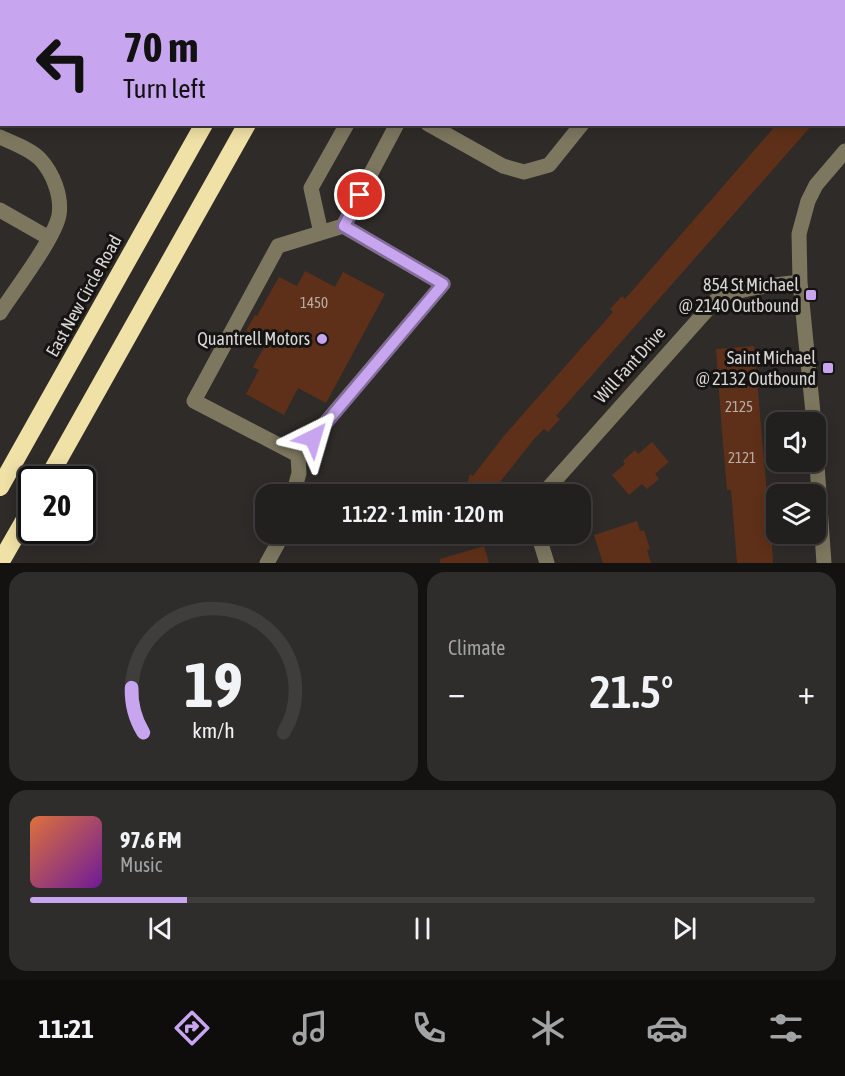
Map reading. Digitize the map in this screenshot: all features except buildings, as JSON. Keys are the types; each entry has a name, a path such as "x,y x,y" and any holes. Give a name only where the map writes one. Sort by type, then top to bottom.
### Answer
{"highway":[{"name":"East New Circle Road","path":"0,487 203,126"},
{"path":"55,466 246,126"},
{"path":"0,562 18,531"}],"street":[{"path":"321,233 311,188 346,126"},
{"path":"298,455 194,401 278,246 344,226 396,126"},
{"path":"435,126 503,166 524,172 549,165 580,126"},
{"path":"0,136 40,159 58,193 59,213 57,223 49,238 0,313"},
{"path":"813,412 800,282 799,241 803,214 816,185 845,151"},
{"path":"0,210 49,238"},
{"path":"296,484 300,473 298,455 443,284 344,226"},
{"name":"Will Fant Drive","path":"552,484 715,301 740,290 800,282"},
{"path":"818,472 824,563"},
{"path":"267,563 277,544"},
{"path":"541,544 546,563"}],"place":[{"name":"854 St Michael @ 2140 Outbound","path":"811,295"},
{"name":"Quantrell Motors","path":"322,339"},
{"name":"Saint Michael @ 2132 Outbound","path":"828,368"}],"route":[{"path":"313,438 443,284 344,226 360,195"}]}
